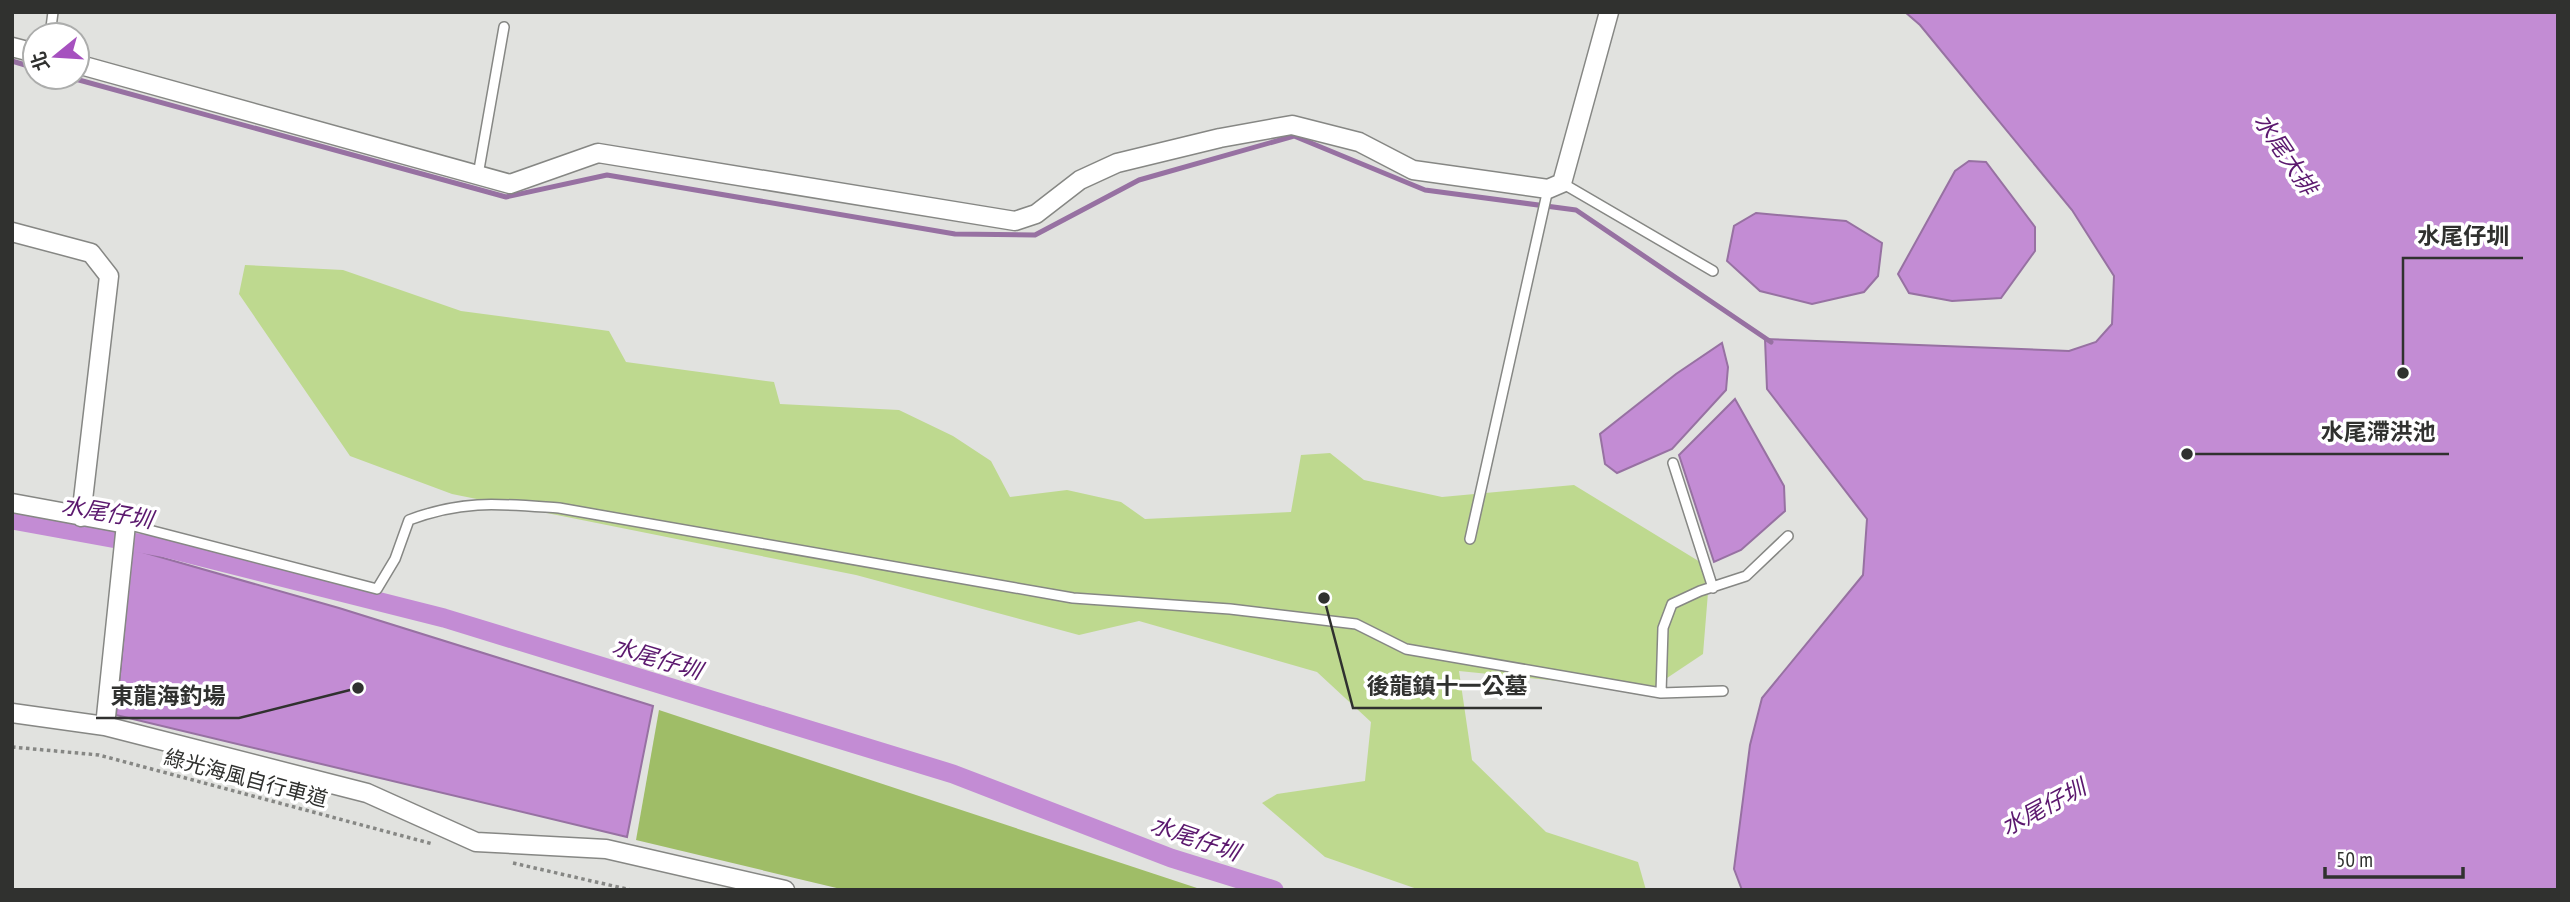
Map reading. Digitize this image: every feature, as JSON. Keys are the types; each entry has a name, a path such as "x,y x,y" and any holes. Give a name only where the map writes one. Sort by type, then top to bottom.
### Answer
{"street":[{"path":"91,68 510,184 597,153 1015,221 1036,214 1080,180 1116,163 1220,138 1292,125 1359,142 1413,170 1553,190 1609,12"},
{"path":"12,232 92,253 109,276 81,517"},
{"path":"12,503 126,527 105,726"},
{"path":"12,713 105,726 367,793 477,842 606,849 785,890"}],"lane":[{"path":"478,175 505,27"},
{"path":"1470,538 1543,214 1553,190 1713,271"},
{"path":"1673,463 1713,588"},
{"path":"126,527 377,589 395,559 409,520 443,507 490,503 559,508 1073,598 1230,609 1356,624 1406,649 1661,693 1723,691"},
{"path":"1661,693 1663,628 1672,604 1746,576 1788,536"}],"path":[{"name":"綠光海風自行車道","path":"12,747 99,755 437,845"},
{"path":"509,863 631,890"}],"green space":[{"path":"245,265 343,270 461,311 609,331 626,362 774,382 780,404 899,410 953,436 991,461 1010,497 1067,490 1121,502 1145,519 1291,512 1301,455 1330,453 1364,480 1442,497 1574,485 1710,568 1703,654 1649,690 1459,671 1472,760 1546,832 1638,862 1646,890 1420,890 1325,857 1262,803 1277,794 1365,781 1371,722 1317,672 1139,621 1079,635 856,575 452,494 350,456 239,294"},
{"path":"659,710 1203,890 845,890 636,840"}],"water":[{"name":"水尾大排","path":"1905,12 2558,12 2558,890 1742,890 1734,869 1750,745 1762,698 1863,575 1867,519 1767,389 1765,339 2069,351 2096,342 2112,324 2114,276 2072,210 1920,25"},
{"path":"1969,161 1986,162 2035,227 2035,251 2001,298 1952,301 1909,293 1898,274 1955,171"},
{"path":"1756,213 1846,221 1882,243 1878,276 1864,292 1812,304 1760,291 1727,261 1734,226"},
{"path":"1722,343 1728,367 1726,390 1672,449 1617,473 1605,464 1600,434 1676,374"},
{"path":"1735,399 1784,486 1785,511 1741,550 1714,562 1679,455"},
{"path":"132,549 339,608 653,706 627,837 116,715"}],"waterway":[{"path":"12,61 21,64"},
{"path":"91,83 506,197 607,175 955,234 1035,235 1139,180 1294,136 1425,190 1576,210 1771,342"},
{"name":"水尾仔圳","path":"12,520 166,548 444,618 953,774 1171,858 1274,890"}],"place":[{"name":"水尾仔圳","path":"2403,373"},
{"name":"水尾滯洪池","path":"2187,454"},
{"name":"後龍鎮十一公墓","path":"1324,598"},
{"name":"東龍海釣場","path":"358,688"}]}
